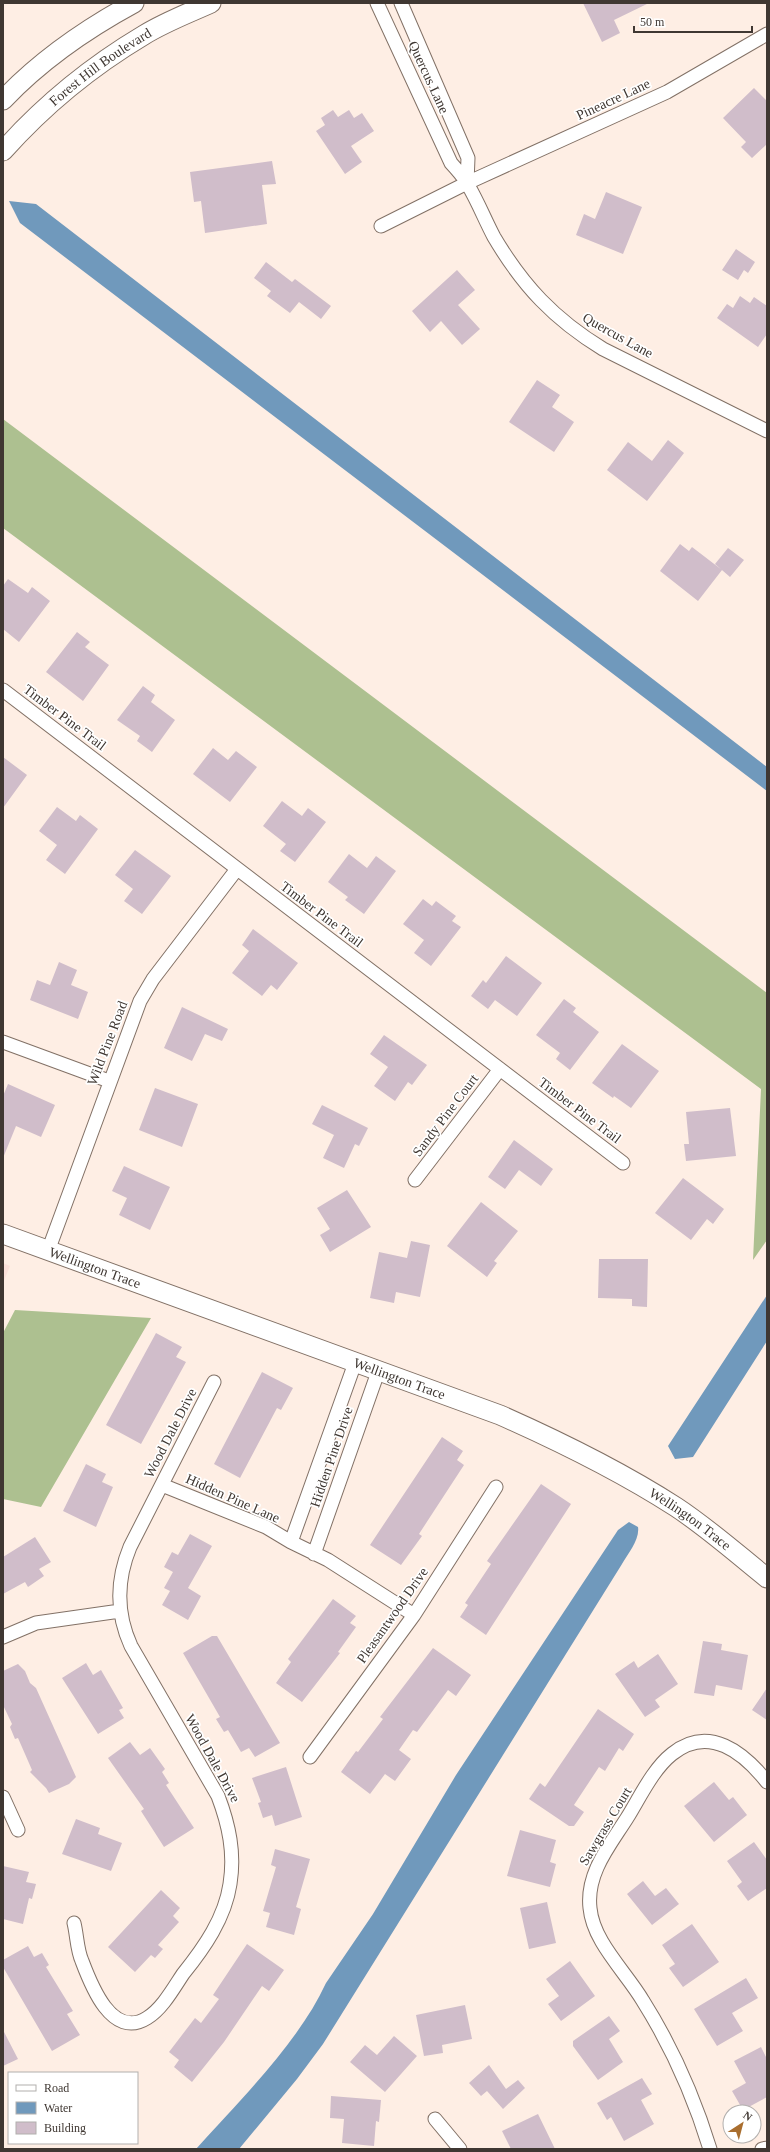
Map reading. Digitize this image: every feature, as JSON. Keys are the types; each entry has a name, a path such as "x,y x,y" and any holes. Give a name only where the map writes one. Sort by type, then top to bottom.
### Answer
{"street":[{"path":"3,100 41,65 77,37 134,3"},
{"name":"Forest Hill Boulevard","path":"3,151 35,117 99,64 146,34 211,3"},
{"name":"Quercus Lane","path":"377,3 451,163 467,183 493,235 515,271 530,290 555,315 603,349 767,431"},
{"name":"Quercus Lane","path":"401,3 468,158 467,183"},
{"name":"Pineacre Lane","path":"381,226 467,183 666,92 767,34"},
{"name":"Timber Pine Trail","path":"3,690 623,1163"},
{"name":"Wild Pine Road","path":"48,1250 109,1080 140,1001 153,978 237,869"},
{"path":"3,1042 109,1080"},
{"name":"Sandy Pine Court","path":"415,1180 500,1069"},
{"name":"Wellington Trace","path":"3,1234 378,1372 500,1415 555,1440 676,1507 767,1578"},
{"name":"Hidden Pine Drive","path":"291,1542 355,1363"},
{"name":"Hidden Pine Drive","path":"314,1554 378,1372"},
{"name":"Wood Dale Drive","path":"74,1923 81,1960 105,2010 113,2017 134,2022 145,2020 154,2013 193,1962 215,1928 224,1907 230,1885 232,1862 231,1839 226,1817 218,1796 131,1646 120,1611 119,1583 125,1559 214,1382"},
{"name":"Hidden Pine Lane","path":"162,1484 266,1527 291,1542 328,1560 414,1615"},
{"name":"Pleasantwood Drive","path":"310,1757 414,1615 496,1488"},
{"path":"3,1637 36,1623 120,1611"},
{"name":"Sawgrass Court","path":"710,2149 700,2118 667,2042 643,2000 596,1931 590,1907 591,1882 601,1860 658,1769 672,1754 681,1748 702,1742 724,1745 743,1755 767,1782"},
{"path":"3,1797 18,1830"},
{"path":"435,2119 460,2149"},
{"path":"762,2149 767,2148"}],"shaded area":[{"path":"3,1263 10,1266 3,1283"}],"green space":[{"path":"3,419 767,993 767,1240 753,1260 761,1089 3,528"},
{"path":"15,1310 151,1318 41,1507 3,1499 3,1333"}],"water":[{"path":"9,201 36,204 767,767 767,791 20,223"},
{"path":"767,1295 767,1341 693,1457 675,1459 668,1446"},
{"path":"629,1522 638,1527 637,1536 630,1551 323,2044 297,2079 239,2149 196,2149 285,2049 314,2005 326,1983 373,1914 456,1775 618,1530"}],"building":[{"path":"583,3 649,3 614,20 620,33 602,42"},
{"path":"754,88 767,101 767,144 752,158 741,147 746,142 723,118"},
{"path":"333,110 338,117 349,110 354,118 362,113 374,131 351,146 362,162 345,174 316,131 325,125 321,118"},
{"path":"272,161 276,184 262,185 267,224 205,233 201,201 194,202 190,172"},
{"path":"606,192 642,207 623,254 576,235 584,214 595,219"},
{"path":"736,249 755,262 748,273 744,270 738,280 722,270"},
{"path":"266,262 292,282 295,279 331,306 321,319 299,302 290,313 267,296 271,291 254,278"},
{"path":"457,270 475,290 458,305 480,329 462,345 441,321 430,332 412,311"},
{"path":"740,296 750,303 754,297 767,306 767,334 758,347 717,318 727,304 733,308"},
{"path":"537,380 560,395 552,407 574,422 554,452 509,422"},
{"path":"668,440 684,453 647,501 607,470 628,442 652,461"},
{"path":"680,544 689,551 692,547 722,570 698,601 660,571"},
{"path":"728,548 744,560 730,577 715,564"},
{"path":"8,579 28,593 32,587 50,601 19,642 3,629 3,586"},
{"path":"77,632 90,642 85,647 109,665 83,701 46,672"},
{"path":"143,686 155,695 151,702 175,720 152,752 137,741 140,736 117,720"},
{"path":"213,748 228,760 236,751 257,767 230,802 193,774"},
{"path":"3,757 27,775 3,808"},
{"path":"282,801 302,816 308,808 326,822 295,862 280,851 286,844 263,826"},
{"path":"57,807 76,821 80,815 98,829 65,874 46,860 57,845 39,831"},
{"path":"135,850 171,876 142,914 124,901 133,889 115,875"},
{"path":"349,854 367,868 376,856 396,871 364,914 345,900 348,897 328,882"},
{"path":"423,899 432,906 436,901 456,916 452,921 461,927 431,966 414,953 424,940 403,924"},
{"path":"253,929 298,963 277,990 271,985 262,996 232,973 249,951 242,945"},
{"path":"506,956 542,983 517,1016 495,1000 488,1009 471,996 483,980 486,983"},
{"path":"59,962 77,970 71,985 88,992 78,1019 30,1000 37,980 50,985"},
{"path":"564,999 576,1008 573,1012 599,1032 570,1070 556,1059 560,1053 536,1035"},
{"path":"182,1007 228,1029 222,1041 205,1034 192,1061 164,1048"},
{"path":"384,1035 427,1065 412,1085 408,1082 395,1101 374,1086 388,1067 370,1054"},
{"path":"622,1044 659,1071 631,1108 614,1096 613,1098 592,1083"},
{"path":"8,1084 55,1105 41,1137 16,1126 3,1158 3,1096"},
{"path":"155,1088 198,1104 182,1147 139,1130"},
{"path":"322,1105 368,1128 359,1146 355,1144 344,1168 323,1158 334,1135 312,1124"},
{"path":"730,1108 736,1156 686,1161 684,1144 689,1144 686,1112"},
{"path":"514,1140 553,1169 541,1186 519,1170 505,1189 488,1177"},
{"path":"124,1166 170,1187 150,1230 119,1215 127,1198 112,1191"},
{"path":"683,1178 724,1209 713,1224 707,1219 691,1240 655,1213"},
{"path":"347,1190 371,1227 330,1252 320,1235 330,1229 317,1208"},
{"path":"481,1202 518,1231 494,1261 497,1263 487,1277 447,1246"},
{"path":"411,1241 430,1245 420,1297 396,1292 394,1303 370,1298 379,1252 407,1258"},
{"path":"599,1259 648,1259 647,1307 632,1306 632,1299 598,1298"},
{"path":"156,1333 182,1347 176,1357 186,1362 141,1444 106,1425"},
{"path":"262,1372 293,1388 281,1410 277,1408 240,1478 214,1464"},
{"path":"442,1437 463,1451 457,1460 464,1465 419,1534 422,1536 401,1565 370,1545"},
{"path":"86,1464 106,1474 102,1482 113,1487 96,1527 63,1511"},
{"path":"541,1484 571,1504 486,1635 460,1617 468,1605 465,1603 491,1564 487,1561"},
{"path":"190,1534 212,1546 188,1588 201,1596 188,1620 162,1605 170,1591 164,1588 173,1572 164,1567 172,1552 178,1555"},
{"path":"35,1537 51,1562 39,1569 44,1576 28,1587 25,1582 3,1594 3,1557"},
{"path":"333,1599 356,1616 350,1623 356,1627 338,1652 340,1653 302,1702 276,1683 291,1662 288,1659"},
{"path":"212,1636 217,1636 280,1743 255,1757 249,1748 241,1752 228,1730 224,1732 216,1719 220,1717 183,1653"},
{"path":"703,1641 722,1644 721,1650 748,1655 742,1690 716,1685 714,1696 694,1693"},
{"path":"433,1648 471,1675 456,1696 448,1690 417,1732 413,1730 399,1750 411,1759 395,1781 385,1774 370,1794 341,1772 356,1751 358,1752 383,1719 380,1717"},
{"path":"658,1654 678,1684 655,1700 660,1707 645,1717 615,1674 634,1661 638,1668"},
{"path":"86,1663 93,1675 101,1670 123,1708 119,1710 124,1718 98,1734 62,1678"},
{"path":"18,1664 25,1671 30,1683 36,1688 76,1777 69,1784 49,1793 30,1772 32,1770 18,1738 15,1739 10,1727 12,1724 3,1705 3,1671"},
{"path":"767,1688 767,1720 752,1710"},
{"path":"598,1709 634,1734 623,1751 619,1748 605,1771 599,1767 574,1805 584,1812 574,1826 569,1826 529,1799 540,1783 545,1787"},
{"path":"130,1742 140,1755 150,1748 165,1769 162,1772 169,1783 166,1785 194,1828 164,1847 141,1811 144,1809 108,1758"},
{"path":"286,1767 302,1817 275,1826 272,1815 263,1818 258,1803 261,1802 252,1778"},
{"path":"714,1782 729,1800 733,1797 747,1815 714,1842 684,1806"},
{"path":"76,1819 100,1828 98,1834 122,1843 111,1871 62,1854"},
{"path":"520,1830 556,1840 550,1862 556,1864 550,1887 507,1876"},
{"path":"754,1842 767,1860 767,1888 748,1901 737,1886 742,1882 727,1861"},
{"path":"275,1849 310,1859 296,1907 301,1909 294,1935 266,1927 270,1913 263,1911 276,1867 271,1865"},
{"path":"3,1866 29,1872 26,1882 36,1884 32,1899 29,1898 23,1924 3,1919"},
{"path":"643,1881 655,1896 666,1888 679,1904 652,1925 627,1894"},
{"path":"161,1890 180,1908 173,1916 179,1922 158,1945 163,1949 155,1958 151,1955 135,1972 108,1947"},
{"path":"547,1902 556,1943 529,1949 520,1908"},
{"path":"692,1924 719,1962 683,1987 669,1968 675,1964 662,1945"},
{"path":"247,1944 284,1970 269,1991 262,1986 224,2042 192,2082 174,2067 179,2060 169,2052 195,2018 201,2023 219,1999 213,1995"},
{"path":"28,1946 34,1957 42,1953 49,1965 46,1967 73,2011 67,2014 80,2035 52,2051 3,1967 3,1960"},
{"path":"570,1961 595,1996 561,2021 548,2004 559,1996 546,1979"},
{"path":"746,1978 758,1998 732,2013 743,2031 717,2046 694,2009"},
{"path":"465,2005 472,2039 442,2045 443,2053 424,2056 416,2015"},
{"path":"609,2016 620,2031 609,2039 623,2062 598,2080 573,2046 573,2041"},
{"path":"3,2030 18,2059 3,2066"},
{"path":"394,2036 417,2056 385,2092 350,2062 365,2045 377,2055"},
{"path":"761,2047 767,2059 767,2097 754,2104 740,2104 732,2091 746,2083 734,2061"},
{"path":"489,2065 506,2089 518,2080 525,2088 503,2109 487,2091 481,2096 469,2083"},
{"path":"642,2078 652,2094 641,2100 654,2124 624,2141 611,2117 607,2120 597,2103"},
{"path":"331,2096 381,2100 379,2122 376,2121 374,2146 342,2143 344,2119 330,2118"},
{"path":"538,2114 555,2149 511,2149 502,2131"}]}
